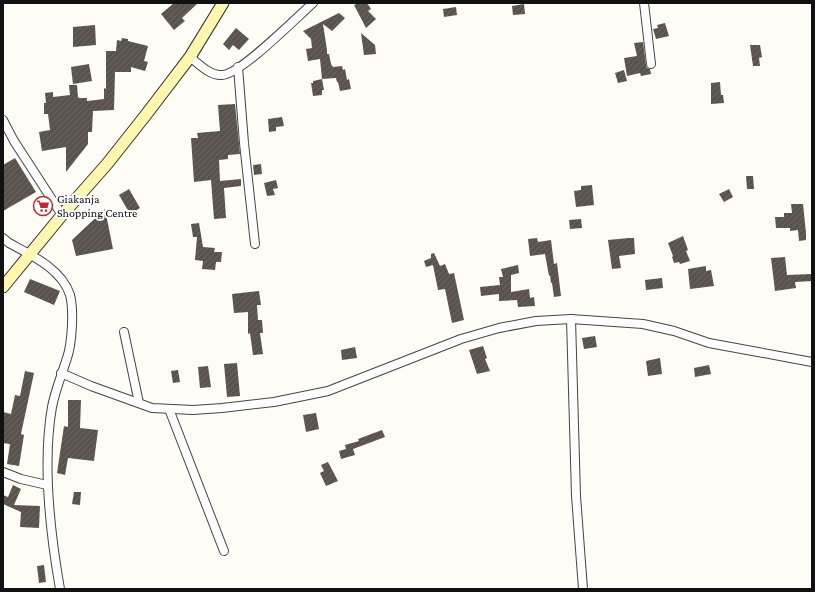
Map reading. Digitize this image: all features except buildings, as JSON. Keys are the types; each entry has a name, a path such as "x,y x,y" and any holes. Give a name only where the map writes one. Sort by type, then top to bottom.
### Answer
{"main road":[{"path":"3,287 106,164 190,57 223,3"}],"street":[{"path":"190,57 215,75 224,75 238,68 266,46 313,3"},
{"path":"644,3 651,64"},
{"path":"238,68 244,143 255,244"},
{"path":"3,121 14,141 62,215"},
{"path":"3,238 53,269 64,282 70,295 72,316 68,357 52,407 47,485 60,589"},
{"path":"62,373 91,386 152,408 193,410 222,408 274,402 328,391 461,339 536,321 571,319 643,324 674,331 709,343 812,362"},
{"path":"571,319 576,496 583,589"},
{"path":"124,332 139,403"},
{"path":"169,409 224,551"},
{"path":"3,472 21,479 47,485"}],"place":[{"name":"Giakanja Shopping Centre","path":"43,206"}]}
